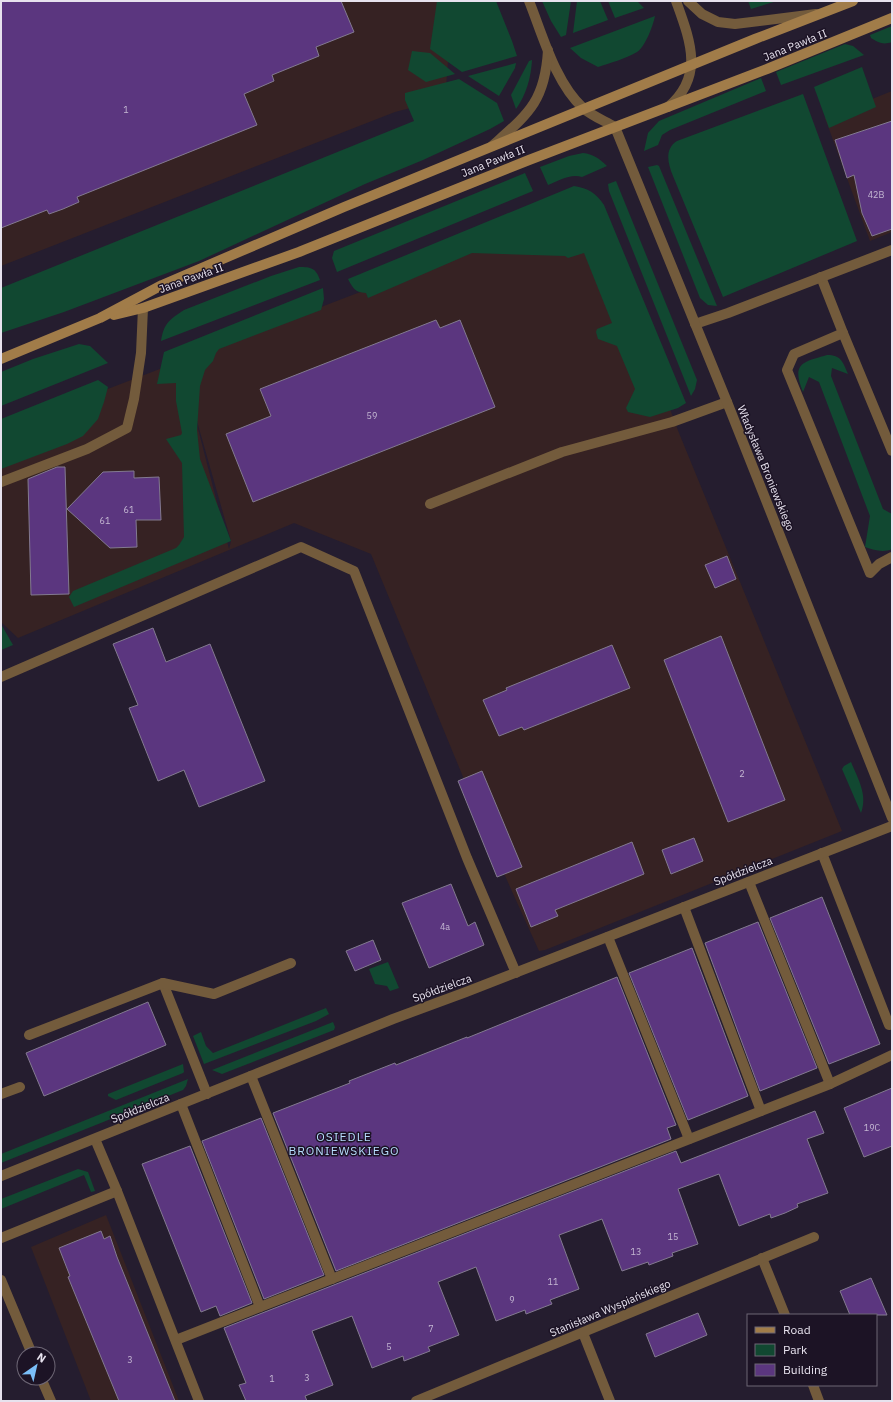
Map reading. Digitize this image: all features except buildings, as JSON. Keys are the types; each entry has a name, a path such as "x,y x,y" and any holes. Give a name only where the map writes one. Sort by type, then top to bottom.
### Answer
{"main road":[{"name":"Jana Pawła II","path":"1,358 100,318 162,285 344,207 691,65 853,1"},
{"name":"Jana Pawła II","path":"100,318 143,308 299,252 529,160 767,69 892,18"}],"street":[{"path":"529,1 566,88 585,109 615,127"},
{"path":"666,108 681,93 688,81 691,65 690,41 676,1"},
{"path":"688,1 702,14 718,22 735,24 764,19 822,13"},
{"path":"491,147 525,116 533,105 543,85 547,67 548,48"},
{"name":"Władysława Broniewskiego","path":"615,127 727,402 892,818"},
{"path":"695,324 728,313 892,250"},
{"path":"821,277 892,451"},
{"path":"1,482 87,449 127,428 134,399 141,353 143,308"},
{"path":"843,333 794,354 787,370 870,573 879,564 892,557"},
{"path":"430,504 562,452 672,422 727,402"},
{"path":"1,676 301,547 354,571 467,858 516,972"},
{"name":"Spółdzielcza","path":"1,1176 393,1019 892,826"},
{"path":"822,853 889,1025"},
{"path":"749,882 830,1084"},
{"path":"684,907 761,1111"},
{"path":"608,937 689,1139"},
{"path":"29,1036 163,983 214,994 291,963"},
{"path":"163,983 207,1094"},
{"path":"176,1340 830,1084 892,1055"},
{"path":"251,1076 332,1279"},
{"path":"1,1094 20,1087"},
{"path":"181,1104 260,1307"},
{"path":"95,1139 199,1401"},
{"path":"1,1238 116,1191"},
{"name":"Stanisława Wyspiańskiego","path":"416,1401 814,1237"},
{"path":"762,1258 785,1314"},
{"path":"1,1280 29,1346"},
{"path":"583,1333 610,1401"},
{"path":"45,1386 51,1401"},
{"path":"813,1386 819,1401"}],"shaded area":[{"path":"1,1 453,1 445,99 395,112 1,266"},
{"path":"892,91 892,232 870,241 825,118"},
{"path":"592,203 679,433 842,831 545,950 539,951 492,847 371,554 294,523 18,638 1,622 1,430","holes":["187,386 231,541 229,549"]},
{"path":"106,1215 179,1401 91,1401 31,1247"}],"green space":[{"path":"437,1 496,1 517,56 462,72 430,49"},
{"path":"542,1 571,1 566,35 561,37 551,21"},
{"path":"577,1 600,1 608,20 573,33"},
{"path":"608,1 637,1 644,8 615,18"},
{"path":"748,1 777,1 751,9"},
{"path":"655,16 651,30 643,46 637,52 623,59 598,67 581,58 570,48"},
{"path":"892,26 892,42 881,43 871,38 870,35"},
{"path":"845,44 853,46 864,55 781,85 776,72"},
{"path":"412,51 430,53 455,74 426,82 408,70"},
{"path":"532,60 527,86 523,98 516,109 511,95 529,61"},
{"path":"516,63 515,68 499,96 468,76"},
{"path":"862,67 876,107 829,128 814,87"},
{"path":"761,78 766,91 670,130 662,135 658,145 644,151 648,133 659,121"},
{"path":"459,79 497,103 504,121 423,160 365,184 199,261 64,312 1,333 1,288 414,121 405,100 405,93"},
{"path":"803,94 857,241 723,297 671,171 668,157 670,148 677,141"},
{"path":"583,153 596,157 607,166 582,177 573,176 548,185 540,167 569,156"},
{"path":"659,166 717,306 708,305 700,298 648,167"},
{"path":"525,173 533,191 337,272 332,258 334,251"},
{"path":"616,181 697,380 695,389 691,396 609,191 608,184"},
{"path":"574,186 591,192 598,197 604,205 686,403 678,408 650,417 628,412 626,408 635,389 617,346 598,339 596,332 597,329 612,323 584,253 568,258 565,256 472,253 368,298 366,293 359,292 354,289 348,279"},
{"path":"299,267 307,267 312,269 317,273 320,280 161,341 168,322 184,310 271,276"},
{"path":"323,288 324,299 321,310 219,349 213,361 205,370 200,386 197,430 200,459 231,541 74,607 69,597 73,591 176,548 184,537 182,463 166,439 181,435 182,433 176,401 176,383 157,384 164,352"},
{"path":"79,344 90,346 108,363 1,406 1,372 33,359"},
{"path":"827,355 835,356 841,360 848,374 832,368 831,376 883,509 892,514 892,549 889,550 878,551 865,547 870,516 819,382 809,377 803,392 798,375 799,369 806,362"},
{"path":"98,380 108,387 104,402 98,419 83,436 67,444 1,469 1,419"},
{"path":"1,624 13,645 1,650"},
{"path":"851,762 863,793 863,806 861,813 842,769"},
{"path":"388,962 399,988 390,991 387,986 375,984 369,969"},
{"path":"326,1008 329,1014 316,1021 204,1064 193,1036 201,1032 206,1046 213,1053"},
{"path":"333,1022 335,1027 334,1030 222,1074 212,1070"},
{"path":"183,1064 183,1073 116,1100 108,1096 108,1094"},
{"path":"188,1079 183,1090 1,1163 1,1154"},
{"path":"78,1169 88,1172 95,1191 91,1192 84,1175 1,1209 1,1199"}],"district":[{"name":"OSIEDLE BRONIEWSKIEGO","path":"344,1143"}]}
